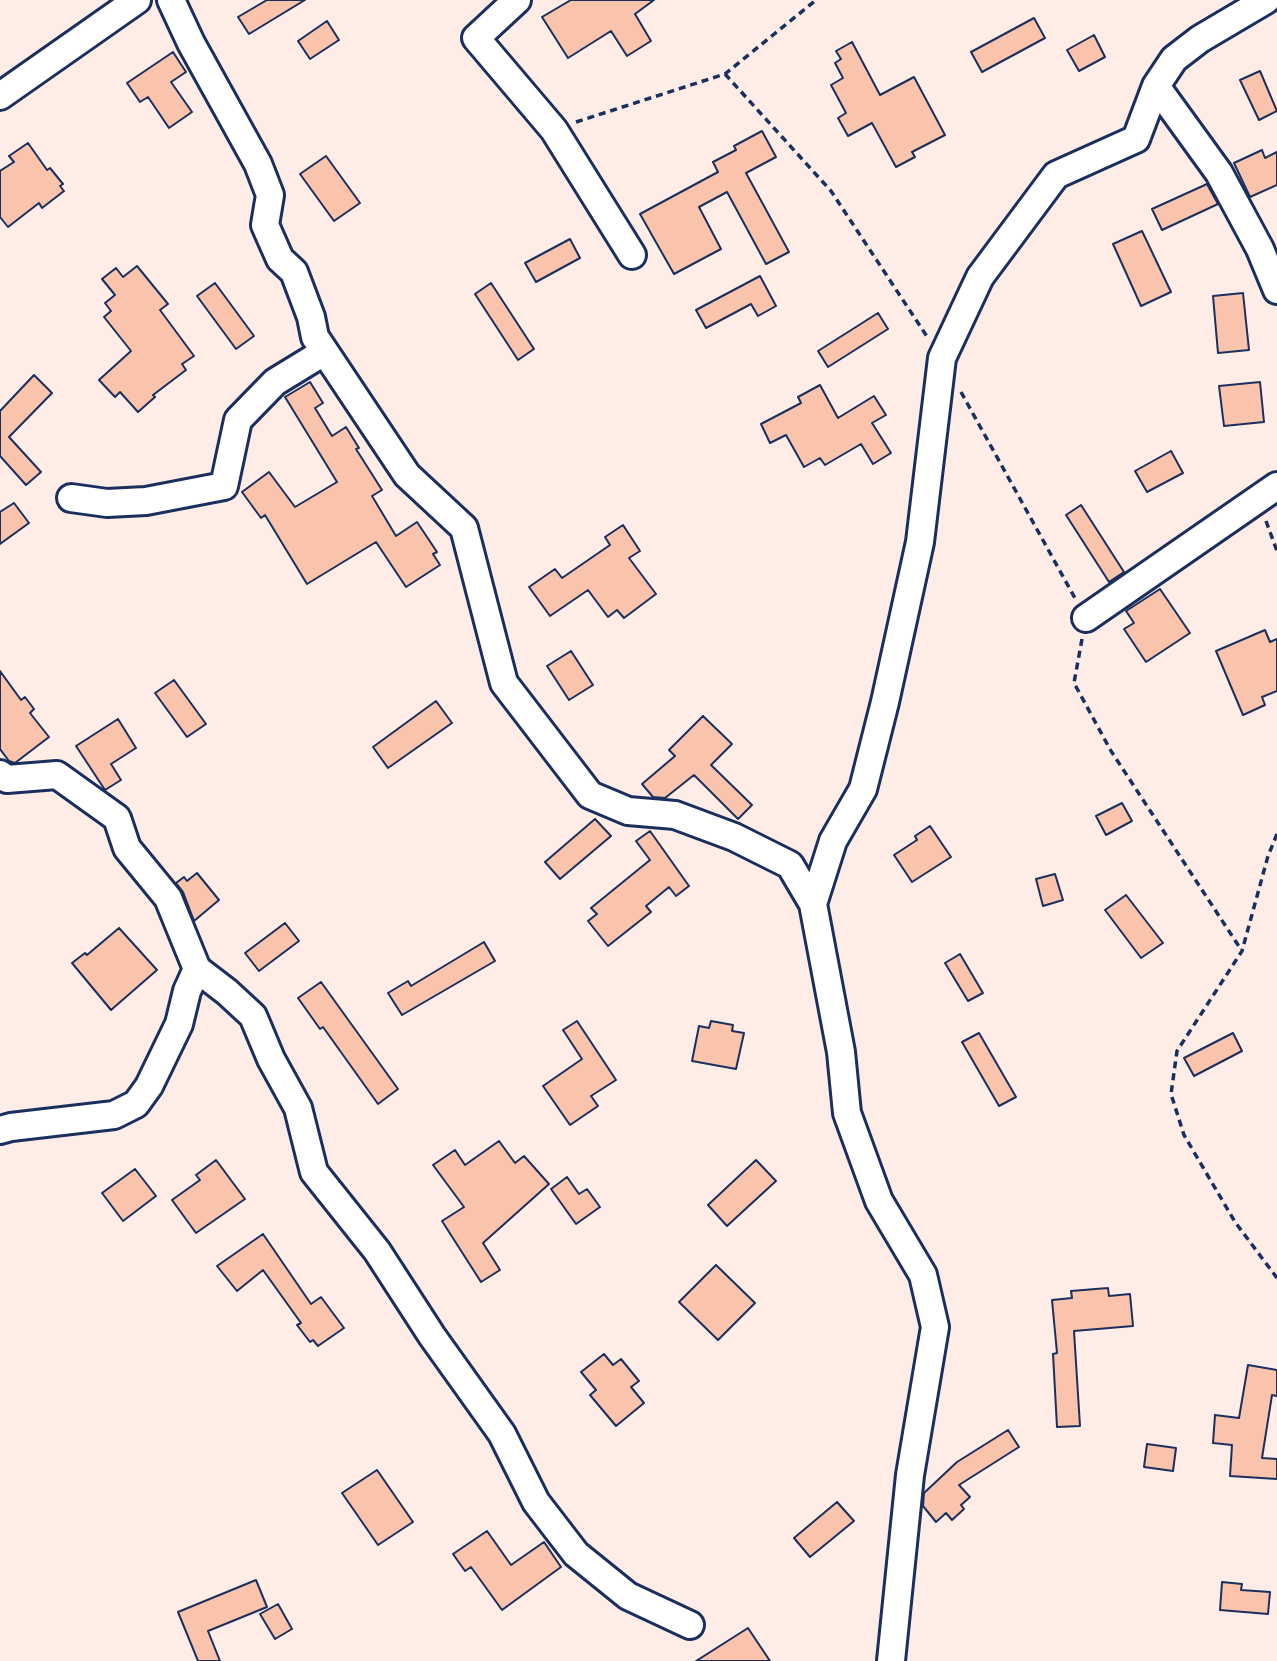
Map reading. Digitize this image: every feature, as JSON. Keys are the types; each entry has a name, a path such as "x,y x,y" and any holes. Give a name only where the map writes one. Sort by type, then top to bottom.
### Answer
{"street":[{"path":"0,96 137,0"},
{"path":"171,0 191,43 258,163 270,195 265,225 281,259 294,272 311,317 315,337 407,475 464,528 504,683 590,795 628,811 675,815 734,837 790,865 813,904 841,1052 847,1113 879,1201 923,1275 935,1326 910,1475 891,1661"},
{"path":"517,0 476,38 554,130 632,255"},
{"path":"813,904 833,841 863,789 920,541 942,358 980,277 1056,175 1136,139 1156,86 1174,59 1200,39 1266,0"},
{"path":"1156,86 1219,173 1260,249 1277,290"},
{"path":"71,498 107,503 146,501 224,486 238,420 275,382 324,352"},
{"path":"1086,618 1268,492"},
{"path":"0,774 7,779 57,775 117,818 127,848 168,898 197,969 253,1016 271,1059 298,1108 314,1172 377,1251 432,1336 502,1434 536,1502 576,1554 628,1595 690,1625"},
{"path":"0,1130 114,1115 136,1104 149,1086 179,1024 187,991 197,969"}],"path":[{"path":"554,130 725,74 816,0"},
{"path":"725,74 831,191 942,358 1086,618 1074,683 1111,751 1242,951"},
{"path":"1268,492 1277,551"},
{"path":"1277,834 1268,856 1242,951 1177,1051 1171,1094 1184,1135 1235,1222 1277,1278"}],"building":[{"path":"267,0 305,0 249,34 238,17"},
{"path":"571,0 654,0 635,14 651,41 627,56 611,31 568,58 542,17"},
{"path":"1034,18 1045,38 982,72 971,52"},
{"path":"327,21 339,40 310,59 298,41"},
{"path":"1094,35 1105,57 1079,71 1067,50"},
{"path":"852,42 880,95 914,77 945,135 912,152 915,157 896,167 872,123 848,136 838,118 846,113 831,85 843,78 835,63 841,59 836,51"},
{"path":"173,52 186,72 171,82 192,112 169,128 148,97 140,102 127,83"},
{"path":"1260,71 1277,111 1259,120 1240,80"},
{"path":"762,131 776,157 746,173 789,252 766,264 727,192 699,207 721,249 674,274 640,214 718,172 713,162 736,150 734,146"},
{"path":"28,143 47,170 50,168 63,184 60,186 64,191 42,208 39,203 8,227 0,217 0,171 14,162 9,156"},
{"path":"1262,150 1265,158 1277,152 1277,185 1250,197 1234,163"},
{"path":"326,156 360,203 334,221 300,174"},
{"path":"1207,184 1218,204 1162,230 1152,209"},
{"path":"1142,231 1171,292 1141,306 1113,244"},
{"path":"570,239 580,258 536,282 525,263"},
{"path":"137,266 168,304 160,310 194,356 182,364 186,370 153,395 155,397 138,412 120,392 115,397 99,380 131,351 104,317 111,311 105,303 115,295 102,279 116,268 123,277"},
{"path":"760,276 776,306 758,316 751,304 706,328 696,310"},
{"path":"215,283 254,336 236,349 197,296"},
{"path":"491,283 534,349 518,360 475,294"},
{"path":"1243,293 1249,350 1218,353 1213,296"},
{"path":"878,313 888,329 828,367 818,351"},
{"path":"34,375 52,393 9,437 41,472 26,485 0,456 0,411"},
{"path":"310,382 323,403 315,408 332,436 346,427 359,448 356,449 382,490 372,496 396,536 417,522 437,552 433,554 440,565 406,587 376,542 307,584 265,515 261,518 242,492 269,472 295,507 337,482 285,397"},
{"path":"1260,382 1264,422 1224,426 1219,386"},
{"path":"820,385 838,418 874,396 886,415 872,423 891,453 873,464 861,444 825,465 820,458 804,467 786,435 770,443 761,424 801,403 798,397"},
{"path":"1171,451 1183,473 1147,492 1135,471"},
{"path":"14,503 29,523 0,544 0,512"},
{"path":"1081,505 1124,572 1109,582 1066,515"},
{"path":"623,525 640,551 629,558 656,594 624,618 617,610 608,617 588,590 550,616 529,587 555,569 562,578 610,545 605,537"},
{"path":"1160,589 1190,633 1146,662 1124,629 1134,623 1126,611"},
{"path":"1265,630 1270,642 1277,639 1277,691 1262,697 1265,705 1243,715 1216,651"},
{"path":"571,651 593,685 569,700 547,666"},
{"path":"0,671 21,700 25,697 34,709 30,713 49,737 15,763 9,761 0,749"},
{"path":"174,680 206,724 187,737 155,693"},
{"path":"436,701 452,723 388,768 373,747"},
{"path":"703,716 732,744 711,765 752,805 738,819 694,775 665,798 653,797 642,784 675,756 669,750"},
{"path":"118,719 136,748 111,764 121,780 105,790 76,746"},
{"path":"1122,803 1132,821 1106,835 1096,816"},
{"path":"595,819 611,836 560,879 545,862"},
{"path":"930,826 951,857 912,882 894,855 917,840 915,836"},
{"path":"650,831 689,886 676,896 669,887 646,906 651,912 608,946 588,921 597,914 591,908 650,860 636,841"},
{"path":"197,873 219,900 194,921 183,892 176,883 184,877 187,881"},
{"path":"1055,874 1063,900 1043,906 1036,879"},
{"path":"1126,895 1163,943 1141,958 1105,910"},
{"path":"285,923 299,941 259,971 245,953"},
{"path":"119,928 157,970 111,1010 72,963 85,953 87,955"},
{"path":"484,942 495,961 402,1015 388,993 408,981 411,986"},
{"path":"960,954 983,993 968,1001 945,963"},
{"path":"321,982 398,1089 378,1104 323,1027 320,1029 298,998"},
{"path":"577,1021 616,1080 591,1096 598,1106 570,1125 543,1086 582,1059 563,1030"},
{"path":"711,1021 733,1025 732,1031 744,1033 736,1069 692,1061 699,1026 709,1028"},
{"path":"979,1033 1016,1097 999,1106 962,1042"},
{"path":"1233,1033 1242,1051 1194,1076 1184,1058"},
{"path":"499,1141 515,1163 524,1156 549,1184 483,1243 500,1270 481,1282 442,1221 464,1207 433,1165 455,1150 465,1165"},
{"path":"216,1160 245,1199 196,1233 172,1200 200,1180 196,1175"},
{"path":"756,1160 776,1181 727,1226 708,1205"},
{"path":"135,1169 156,1196 123,1221 102,1193"},
{"path":"567,1177 579,1194 587,1189 600,1207 576,1224 551,1189"},
{"path":"263,1234 311,1304 321,1297 344,1328 318,1346 313,1340 310,1342 297,1325 301,1323 263,1270 237,1291 217,1266"},
{"path":"716,1265 755,1303 718,1340 679,1302"},
{"path":"1108,1288 1109,1296 1130,1294 1133,1326 1074,1331 1080,1426 1057,1427 1053,1354 1057,1353 1052,1300 1072,1298 1071,1291"},
{"path":"604,1354 613,1365 621,1359 639,1381 631,1387 644,1403 616,1426 590,1395 596,1390 581,1372"},
{"path":"1248,1365 1277,1370 1277,1396 1272,1395 1262,1458 1277,1459 1277,1479 1230,1476 1232,1445 1213,1443 1215,1415 1239,1418"},
{"path":"1008,1430 1019,1447 959,1485 970,1497 961,1505 964,1509 952,1520 946,1513 936,1522 923,1506 924,1493 957,1462"},
{"path":"1147,1444 1176,1448 1173,1471 1144,1467"},
{"path":"377,1470 413,1522 378,1545 342,1493"},
{"path":"837,1502 854,1521 810,1557 794,1538"},
{"path":"487,1531 511,1565 544,1542 561,1567 502,1610 471,1567 465,1571 453,1554"},
{"path":"256,1580 267,1607 208,1631 220,1661 198,1661 178,1612"},
{"path":"1222,1582 1242,1584 1241,1590 1270,1592 1268,1614 1220,1610"},
{"path":"278,1604 292,1629 275,1639 260,1614"},
{"path":"748,1628 770,1661 696,1661"}]}
